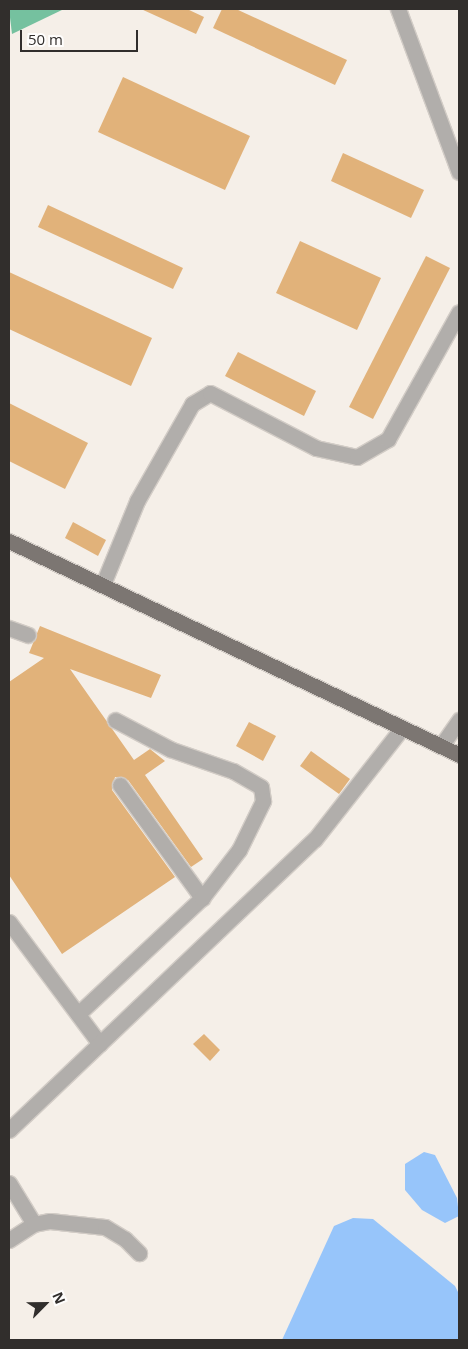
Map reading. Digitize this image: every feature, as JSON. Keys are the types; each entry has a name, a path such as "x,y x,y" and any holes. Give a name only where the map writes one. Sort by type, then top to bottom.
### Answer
{"main road":[{"path":"9,541 103,584 459,755"}],"street":[{"path":"398,9 459,172"},
{"path":"103,584 137,501 192,404 210,393 316,448 357,457 388,439 459,312"},
{"path":"9,628 28,635"},
{"path":"78,1014 202,898 239,850 263,801 260,787 233,771 170,748 115,720"},
{"path":"442,746 459,720"},
{"path":"9,1130 315,839 402,728"},
{"path":"120,785 202,898"},
{"path":"9,922 100,1044"},
{"path":"9,1183 34,1224"},
{"path":"9,1240 34,1224 50,1220 105,1228 125,1238 139,1253"}],"green space":[{"path":"9,9 64,9 12,34"}],"water":[{"path":"424,1152 435,1155 457,1198 459,1216 445,1223 422,1210 405,1190 405,1164"},
{"path":"353,1218 373,1219 455,1286 459,1294 459,1340 282,1340 334,1226"}],"building":[{"path":"141,9 187,9 204,17 196,34"},
{"path":"222,9 236,9 347,60 335,85 213,28"},
{"path":"123,77 250,136 225,190 98,132"},
{"path":"343,153 424,190 411,218 331,181"},
{"path":"48,205 183,268 173,289 38,227"},
{"path":"300,241 381,278 357,330 276,293"},
{"path":"426,256 450,268 373,419 349,407"},
{"path":"9,272 152,338 131,386 9,329"},
{"path":"238,352 316,391 304,416 225,376"},
{"path":"9,403 88,443 65,489 9,461"},
{"path":"73,522 106,540 98,556 65,538"},
{"path":"40,626 161,675 151,698 70,669 134,760 150,749 165,761 145,775 203,859 191,867 128,780 115,777 112,790 175,877 62,954 9,875 9,682 44,658 29,653"},
{"path":"249,722 276,736 263,761 236,746"},
{"path":"311,751 350,779 339,794 300,766"},
{"path":"204,1034 220,1050 210,1061 193,1044"}]}
